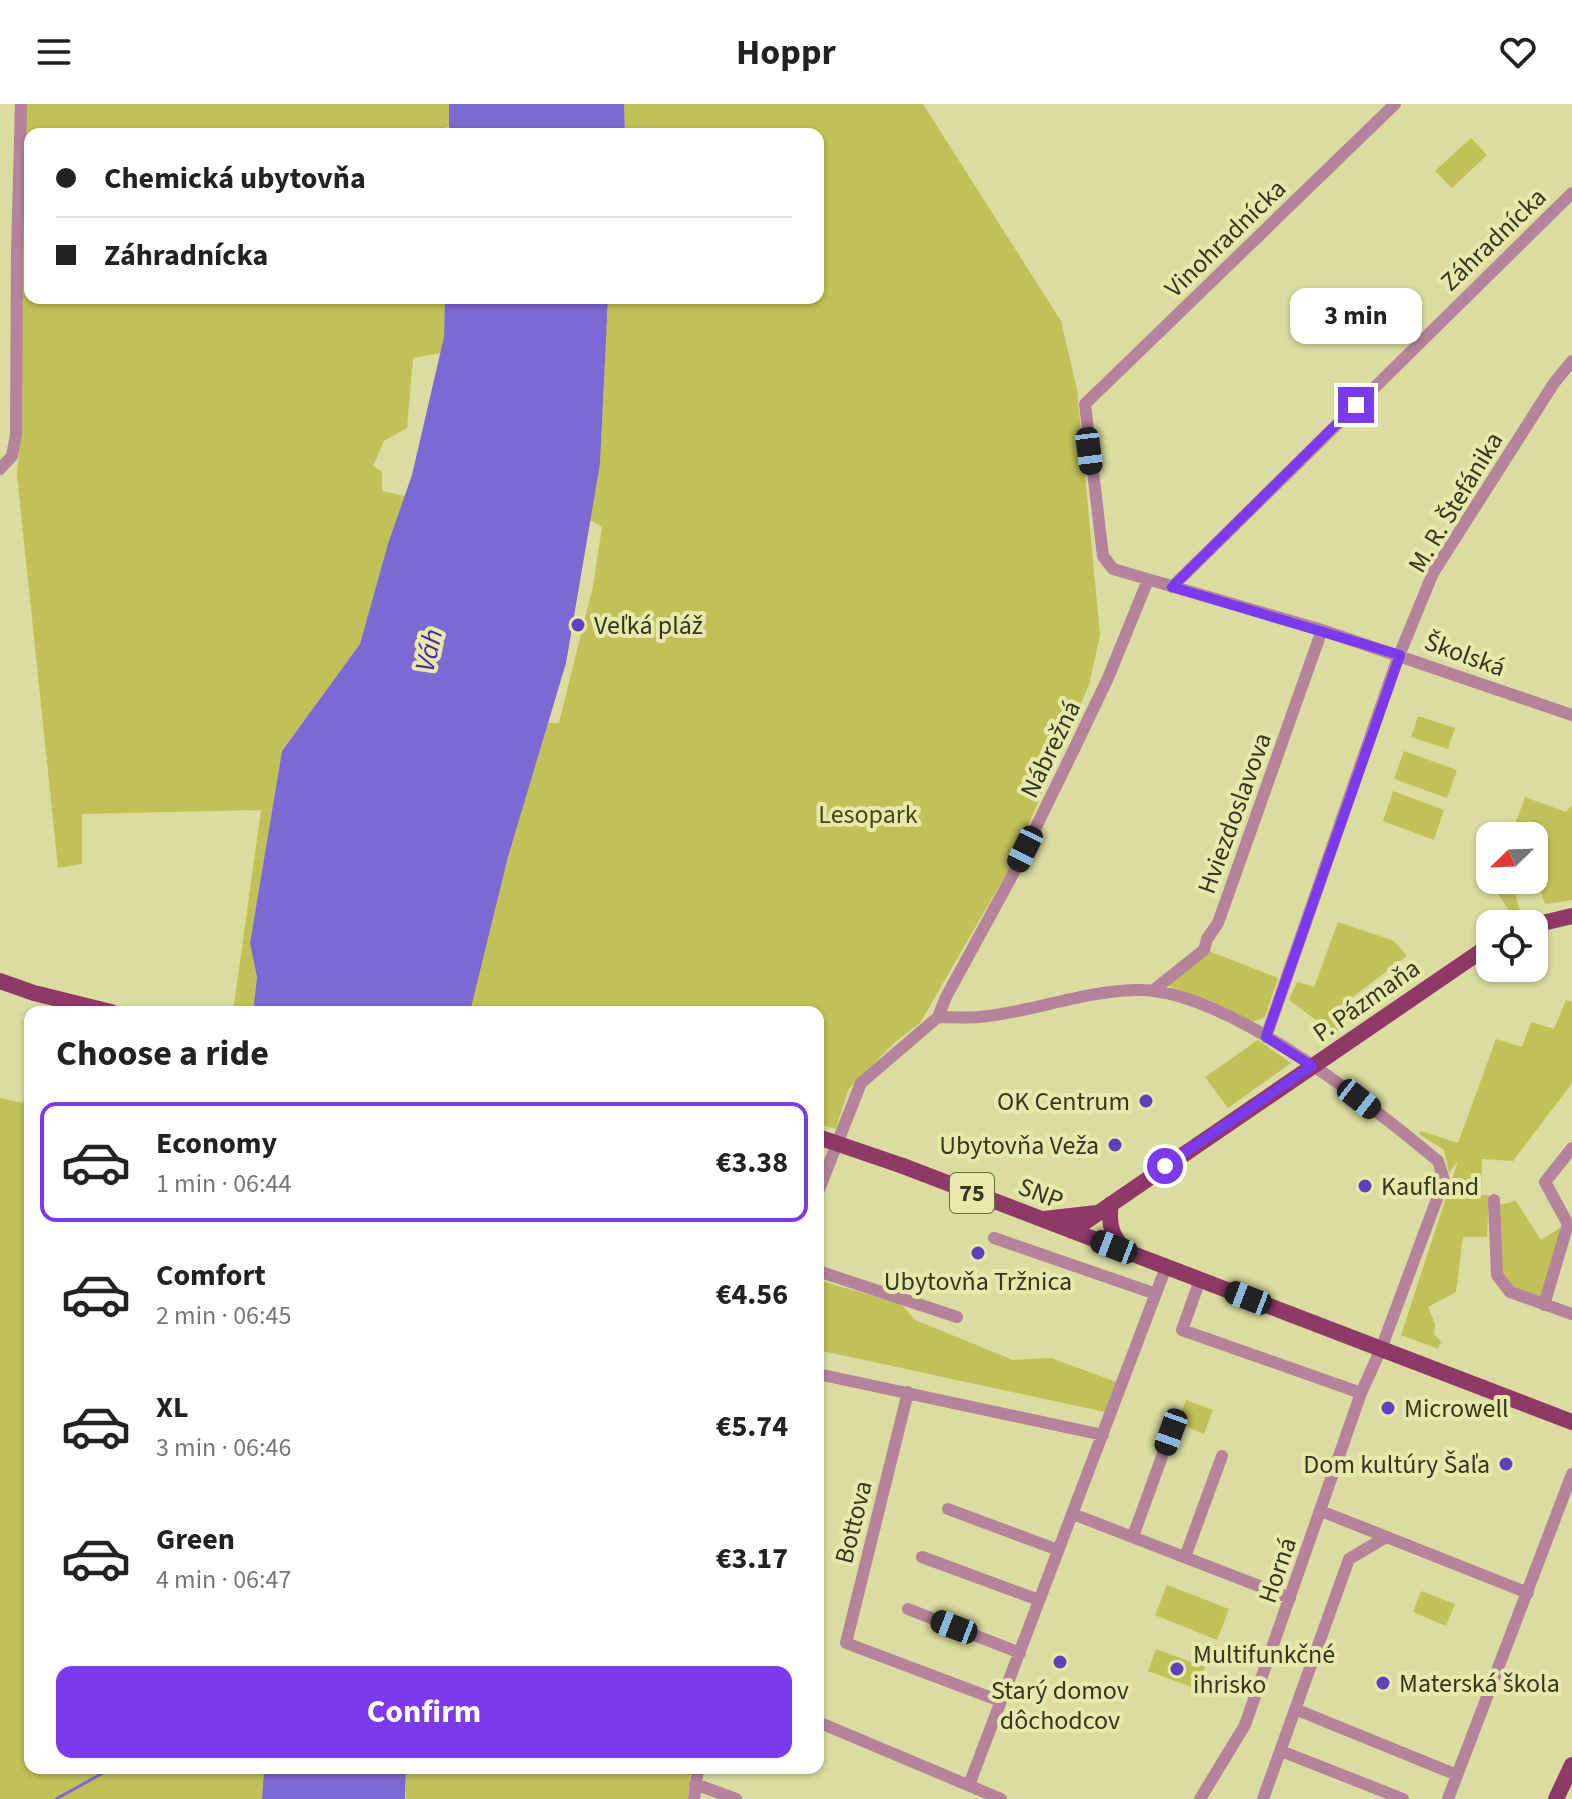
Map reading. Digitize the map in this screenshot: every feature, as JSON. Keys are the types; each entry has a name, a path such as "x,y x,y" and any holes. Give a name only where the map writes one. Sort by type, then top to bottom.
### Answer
{"main road":[{"path":"1548,922 1572,916"},
{"name":"P. Pázmaňa","path":"1072,1231 1476,955"},
{"path":"0,981 87,1006"},
{"name":"SNP","path":"824,1139 903,1166 1365,1343 1384,1341 1572,1422"},
{"path":"1042,1219 1105,1208 1114,1236 1121,1246 1135,1256"},
{"path":"1556,1799 1572,1765"}],"street":[{"path":"0,469 12,456 16,435 21,104"},
{"name":"Vinohradnícka","path":"1113,569 1103,556 1085,404 1395,104"},
{"name":"Záhradnícka","path":"1172,587 1572,193"},
{"name":"M. R. Štefánika","path":"1266,1037 1400,655 1433,573 1554,383 1572,361"},
{"name":"Školská","path":"1113,569 1322,630 1572,715"},
{"name":"Nábrežná","path":"938,1017 1077,743 1108,678 1148,580"},
{"name":"Hviezdoslavova","path":"1155,989 1204,950 1207,939 1218,923 1322,630"},
{"path":"824,1177 861,1083 938,1017 981,1017 1106,992 1155,989"},
{"name":"Horná","path":"1155,989 1201,1003 1266,1037 1312,1066 1438,1161 1444,1180 1384,1341 1361,1393 1245,1725 1200,1799"},
{"path":"1544,1305 1568,1224 1545,1182 1572,1148"},
{"path":"1494,1200 1497,1275 1510,1292 1572,1314"},
{"path":"994,1238 1156,1294"},
{"path":"969,1785 1166,1267"},
{"path":"824,1273 957,1317"},
{"path":"1200,1280 1182,1330 1361,1393"},
{"path":"824,1375 1103,1435"},
{"name":"Bottova","path":"908,1392 846,1643 1000,1701"},
{"path":"1133,1536 1171,1432"},
{"path":"1185,1557 1222,1456"},
{"path":"1448,1799 1572,1474"},
{"path":"948,1509 1058,1550"},
{"path":"1321,1511 1528,1593"},
{"path":"1073,1514 1290,1598"},
{"path":"1263,1799 1349,1559 1386,1537"},
{"path":"922,1557 1039,1600"},
{"path":"908,1609 1020,1653"},
{"path":"1295,1709 1457,1775"},
{"path":"824,1725 1001,1799"},
{"path":"1281,1751 1403,1799"},
{"path":"694,1799 697,1774"},
{"path":"695,1784 736,1799"},
{"path":"1361,1799 1367,1785"}],"green space":[{"path":"21,104 449,104 449,126 444,128 24,128 24,304 445,304 441,353 413,358 407,428 384,441 373,466 382,472 382,491 405,496 360,644 282,751 250,943 257,977 254,1006 234,1006 261,810 82,814 82,864 58,868 17,475 20,444"},
{"name":"Lesopark","path":"624,104 923,104 1061,321 1077,389 1100,635 1089,685 1009,869 920,1023 894,1043 848,1090 836,1129 824,1126 824,1006 471,1006 508,857 548,723 559,723 593,586 602,527 590,520 600,464 608,304 824,304 824,128 625,128"},
{"path":"1471,138 1487,155 1452,188 1435,171"},
{"path":"1418,716 1455,728 1448,749 1411,737"},
{"path":"1404,751 1457,770 1447,798 1394,779"},
{"path":"1393,791 1444,810 1434,840 1383,821"},
{"path":"1525,797 1566,812 1572,805 1572,900 1545,904 1542,894 1548,894 1548,822 1516,822"},
{"path":"1498,894 1515,894 1520,910 1509,910"},
{"path":"1338,922 1394,941 1407,956 1338,1008 1346,1024 1333,1033 1289,1000 1297,982 1314,987"},
{"path":"1209,951 1278,978 1265,1017 1253,1022 1167,985"},
{"path":"1566,1000 1572,1002 1572,1083 1513,1161 1482,1159 1481,1195 1489,1195 1487,1237 1463,1237 1456,1292 1428,1307 1435,1324 1434,1334 1441,1342 1438,1349 1401,1335 1458,1161 1449,1173 1444,1150 1419,1134 1421,1131 1458,1143 1496,1039 1522,1047 1531,1022 1554,1029"},
{"path":"1258,1040 1291,1063 1228,1108 1205,1077"},
{"path":"0,1098 23,1103 24,1099 24,1774 264,1774 262,1799 0,1799"},
{"path":"1516,1201 1541,1240 1560,1228 1563,1232 1543,1300 1508,1285 1502,1275 1500,1205"},
{"path":"824,1282 901,1304 915,1320 1013,1360 1051,1358 1116,1382 1105,1412 824,1351"},
{"path":"1186,1400 1213,1410 1204,1434 1177,1423"},
{"path":"1167,1585 1229,1609 1217,1640 1155,1615"},
{"path":"1421,1591 1455,1604 1446,1626 1413,1612"},
{"path":"1156,1649 1205,1667 1197,1689 1148,1671"},
{"path":"406,1774 690,1774 688,1799 406,1799"}],"water":[{"path":"449,104 624,104 625,128 449,128"},
{"name":"Váh","path":"445,304 608,304 600,464 566,663 508,857 471,1006 254,1006 257,977 250,943 282,751 360,644 388,544 412,475 444,337"},
{"path":"264,1774 406,1774 405,1799 262,1799"}],"waterway":[{"path":"56,1799 101,1774"}],"place":[{"name":"Veľká pláž","path":"578,625"},
{"name":"OK Centrum","path":"1146,1101"},
{"name":"Ubytovňa Veža","path":"1115,1145"},
{"name":"Kaufland","path":"1365,1186"},
{"name":"Ubytovňa Tržnica","path":"978,1253"},
{"name":"Microwell","path":"1388,1408"},
{"name":"Dom kultúry Šaľa","path":"1506,1464"},
{"name":"Starý domov dôchodcov","path":"1060,1662"},
{"name":"Multifunkčné ihrisko","path":"1177,1669"},
{"name":"Materská škola","path":"1383,1683"}],"route":[{"path":"1165,1166 1312,1066 1266,1037 1400,655 1172,587 1356,405"}]}
